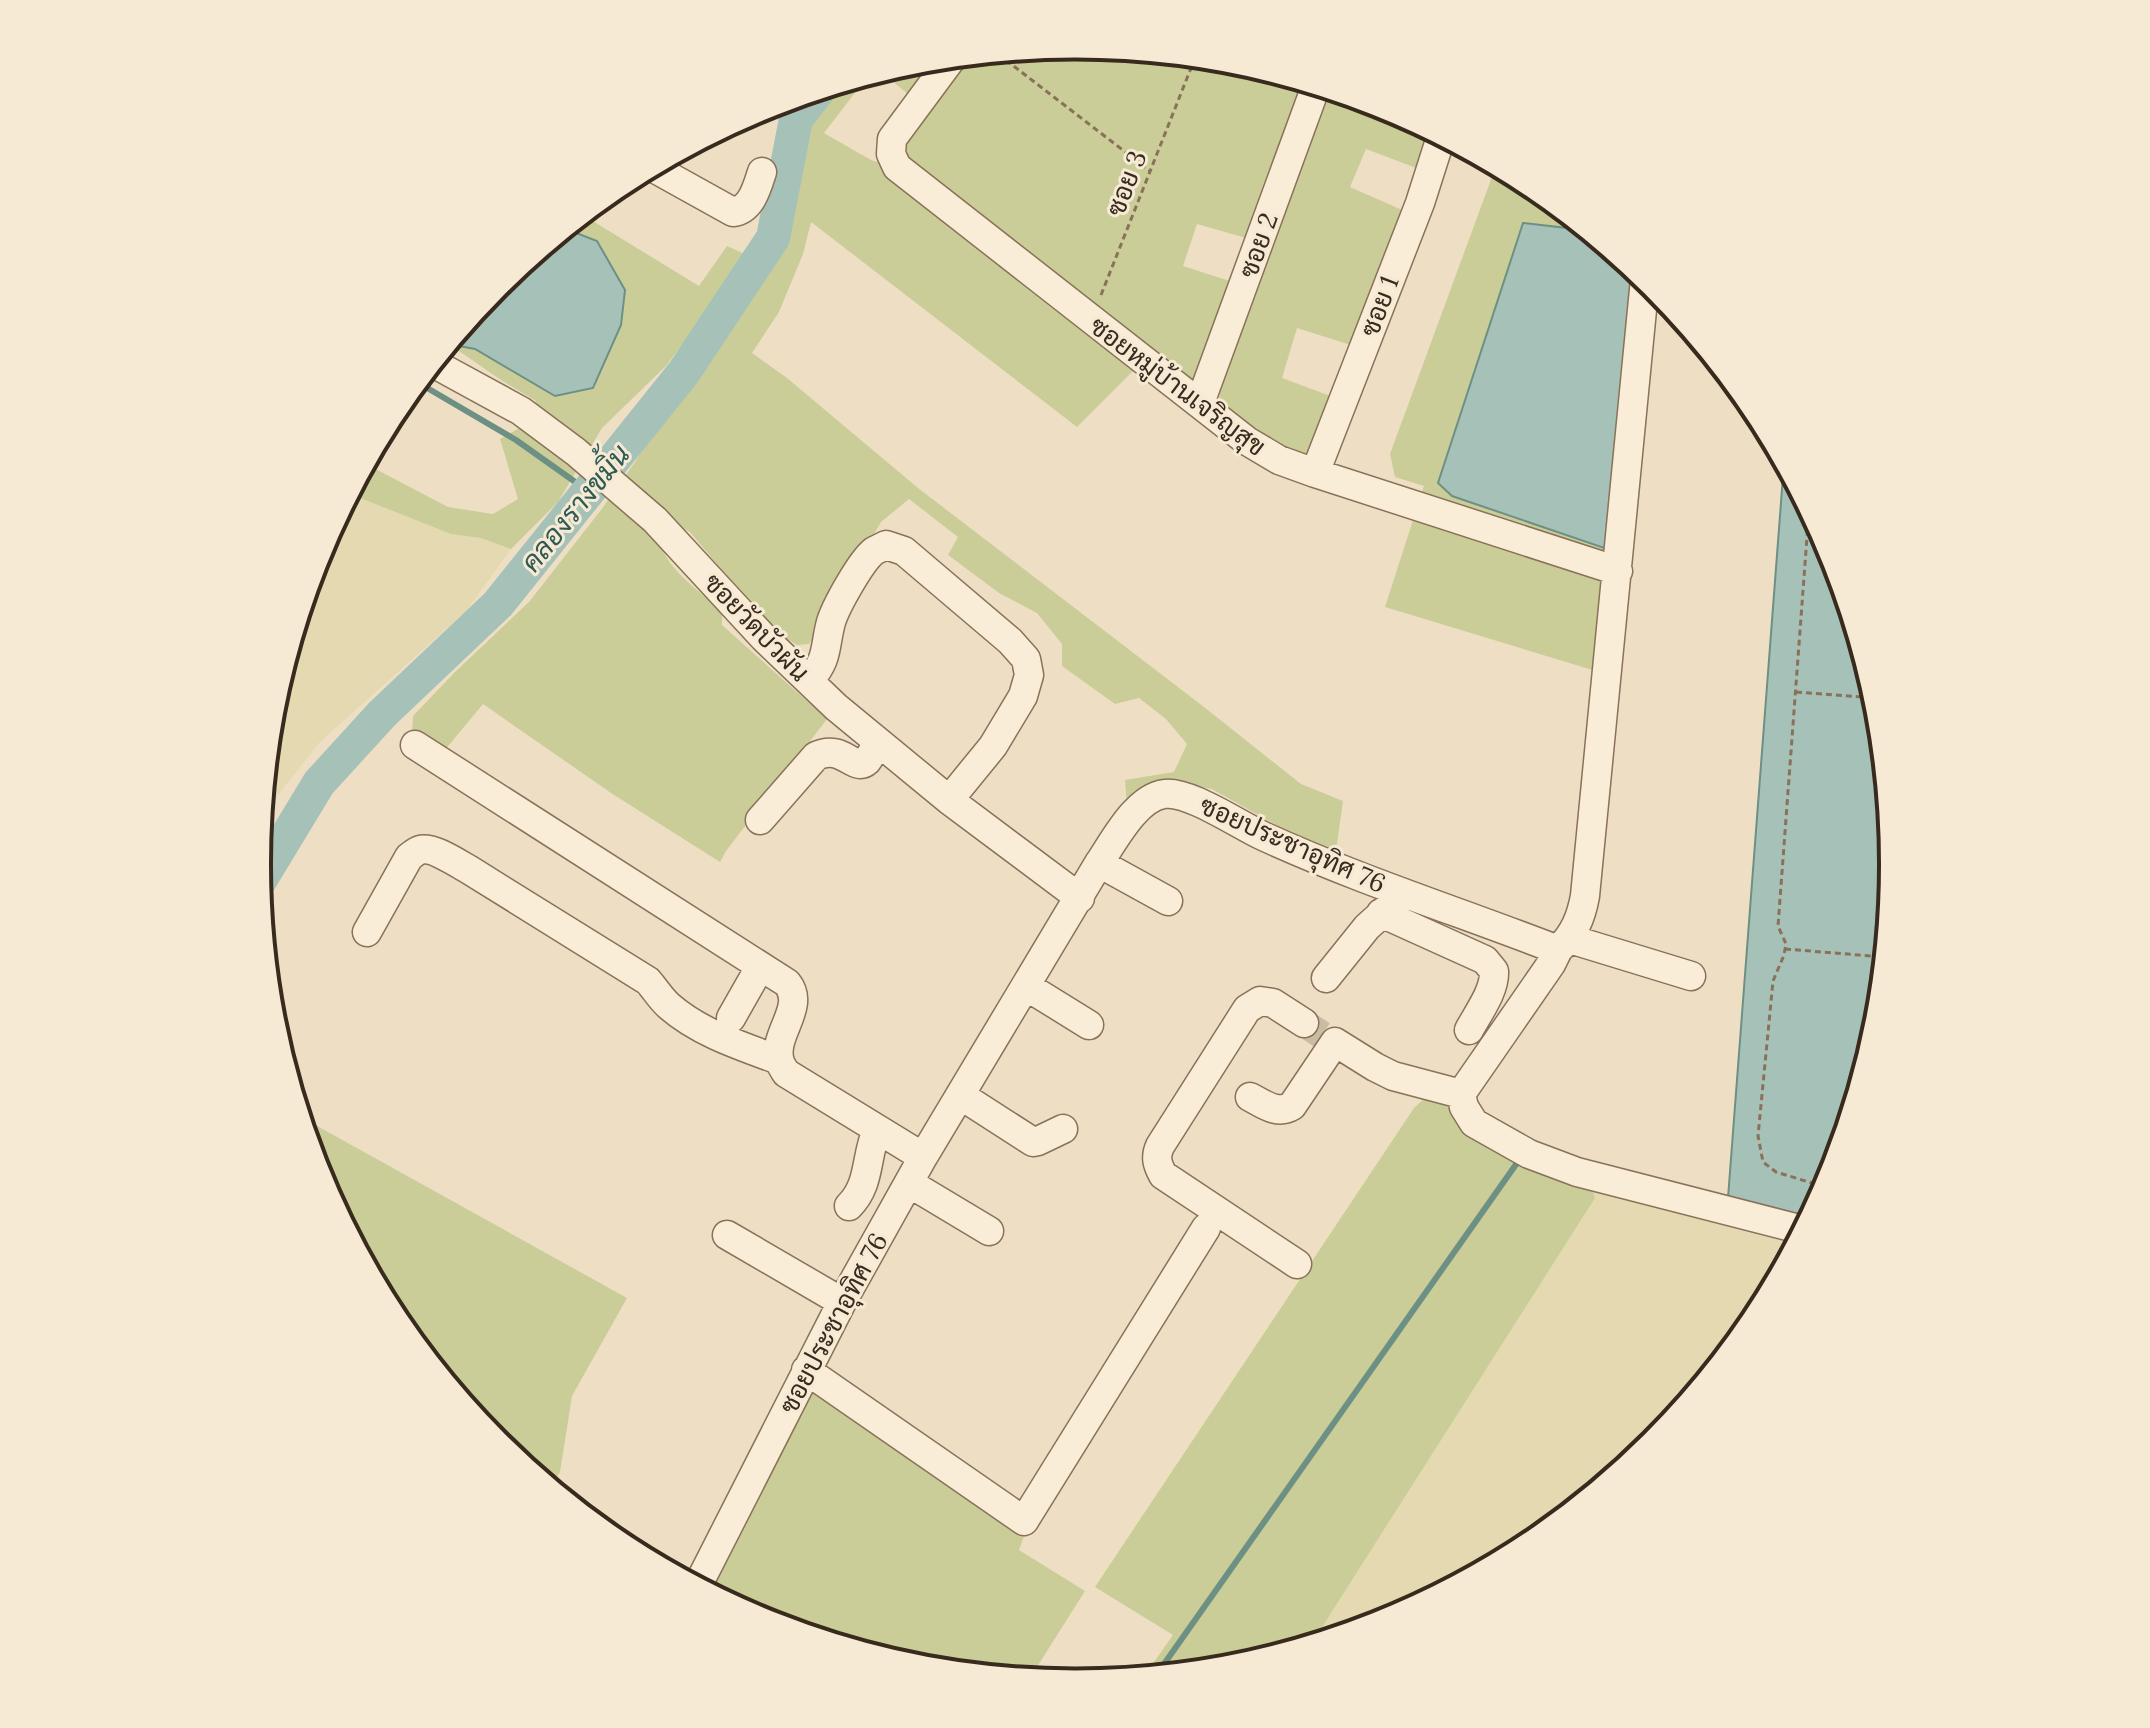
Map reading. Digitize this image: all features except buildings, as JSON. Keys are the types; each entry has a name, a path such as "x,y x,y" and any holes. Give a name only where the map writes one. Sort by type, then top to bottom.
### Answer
{"street":[{"name":"ซอยหมู่บ้านเจริญสุข","path":"942,71 892,139 891,154 897,167 1247,441 1279,460 1315,473 1618,571"},
{"name":"ซอย 2","path":"1200,403 1312,96"},
{"name":"ซอย 1","path":"1315,473 1420,203 1438,147"},
{"path":"664,174 733,212 743,210 747,205 762,172"},
{"path":"1644,295 1581,918 1461,1094 1464,1107 1474,1123 1529,1154 1577,1172 1792,1227"},
{"name":"ซอยวัดบัวผัน","path":"443,368 521,411 596,468 646,511 764,638 878,743 1080,898"},
{"path":"809,681 825,656 832,621 858,571 873,552 886,545 904,551 1010,641 1026,659 1029,675 1023,696 993,746 949,800"},
{"path":"760,820 816,756 833,751 861,764 867,761 878,743"},
{"path":"415,745 787,983 793,991 794,1001 779,1047 779,1060 786,1073 923,1157"},
{"name":"ซอยประชาอุทิศ 76","path":"703,1576 806,1370 923,1157 1099,863 1145,802 1164,794 1186,796 1245,828 1305,855 1406,893 1564,944 1691,976"},
{"path":"367,932 409,857 423,849 438,853 648,981 667,1004 687,1020 720,1037 779,1060"},
{"path":"1099,863 1168,901"},
{"path":"1326,978 1367,927 1406,893"},
{"path":"1381,913 1485,960 1494,971 1490,992 1469,1030"},
{"path":"731,1018 760,967"},
{"path":"1026,986 1089,1025"},
{"path":"1297,1264 1163,1175 1156,1155 1247,1009 1260,1001 1273,1003 1393,1076 1461,1094"},
{"path":"1250,1097 1276,1110 1284,1111 1292,1106 1320,1034"},
{"path":"960,1095 1033,1142 1063,1129"},
{"path":"849,1206 857,1199 866,1180 871,1143 877,1130"},
{"path":"909,1183 989,1231"},
{"path":"806,1370 1024,1521 1206,1228"},
{"path":"727,1235 842,1302"}],"path":[{"path":"1010,63 1150,171"},
{"name":"ซอย 3","path":"1091,321 1191,69"},
{"path":"1807,533 1778,926 1786,944 1773,981 1758,1136 1763,1162 1776,1172 1813,1183"},
{"path":"1795,692 1862,697"},
{"path":"1785,949 1873,956"}],"shaded area":[{"path":"360,498 451,534 481,538 511,549 467,610 319,743 274,800 286,707 298,656 332,556"},
{"path":"1591,1185 1789,1233 1744,1311 1713,1353 1644,1433 1605,1468 1522,1533 1477,1560 1383,1607 1321,1629 1595,1198"}],"green space":[{"path":"1075,60 1128,62 1232,75 1333,103 1433,144 1424,171 1366,149 1350,187 1409,213 1357,347 1297,328 1282,378 1336,398 1313,462 1283,453 1218,406 1246,238 1197,224 1183,266 1236,283 1194,388 900,153 902,138 953,70"},
{"path":"932,73 913,98 892,81"},
{"path":"857,90 824,133 871,160 886,165 1136,368 1077,427 811,222 803,254 779,312 752,353 787,378 918,488 1301,784 1343,801 1335,858 1212,789 1181,784 1127,806 1125,780 1174,772 1187,744 1166,719 1139,698 1115,704 1062,666 1062,644 1037,613 999,593 948,555 958,537 909,499 881,522 809,644 797,645 771,629 690,532 676,525 660,537 674,568 722,611 722,625 827,719 720,862 611,793 483,704 444,751 412,736 413,716 529,602 601,510 721,326 738,311 788,223 804,123 818,103"},
{"path":"1492,177 1567,228 1452,496 1610,550 1599,672 1385,607 1424,486 1395,477 1390,454"},
{"path":"593,221 699,286 727,246 749,256 666,366 602,428 558,502 511,549 481,538 451,534 360,498 375,469 448,507 493,514 518,499 500,439 521,427 536,401 458,350 460,348 475,349 505,366 597,241 577,233"},
{"path":"1431,1092 1591,1185 1595,1198 1321,1629 1232,1653 1153,1664 1173,1635 1095,1587 1414,1108"},
{"path":"315,1125 627,1298 572,1396 560,1472 556,1477 506,1433 437,1353 406,1311 354,1220"},
{"path":"812,1391 1024,1536 1019,1550 1085,1591 1037,1667 970,1661 867,1641 767,1607 716,1583"}],"water":[{"path":"1523,223 1566,228 1636,287 1610,550 1452,496 1438,483"},
{"path":"577,233 597,241 625,290 621,325 593,388 555,396 475,349 461,346 506,295 545,260"},
{"path":"1782,483 1818,556 1852,656 1864,707 1877,811 1877,917 1864,1021 1852,1072 1818,1172 1798,1216 1728,1198"}],"waterway":[{"name":"คลองรางขมิ้น","path":"271,862 319,783 382,714 498,604 684,372 773,238 796,119 805,107"},
{"path":"427,388 516,440 588,491"},
{"path":"1165,1662 1517,1163"}],"tunnel":[{"path":"1304,1023 1322,1035"}]}
